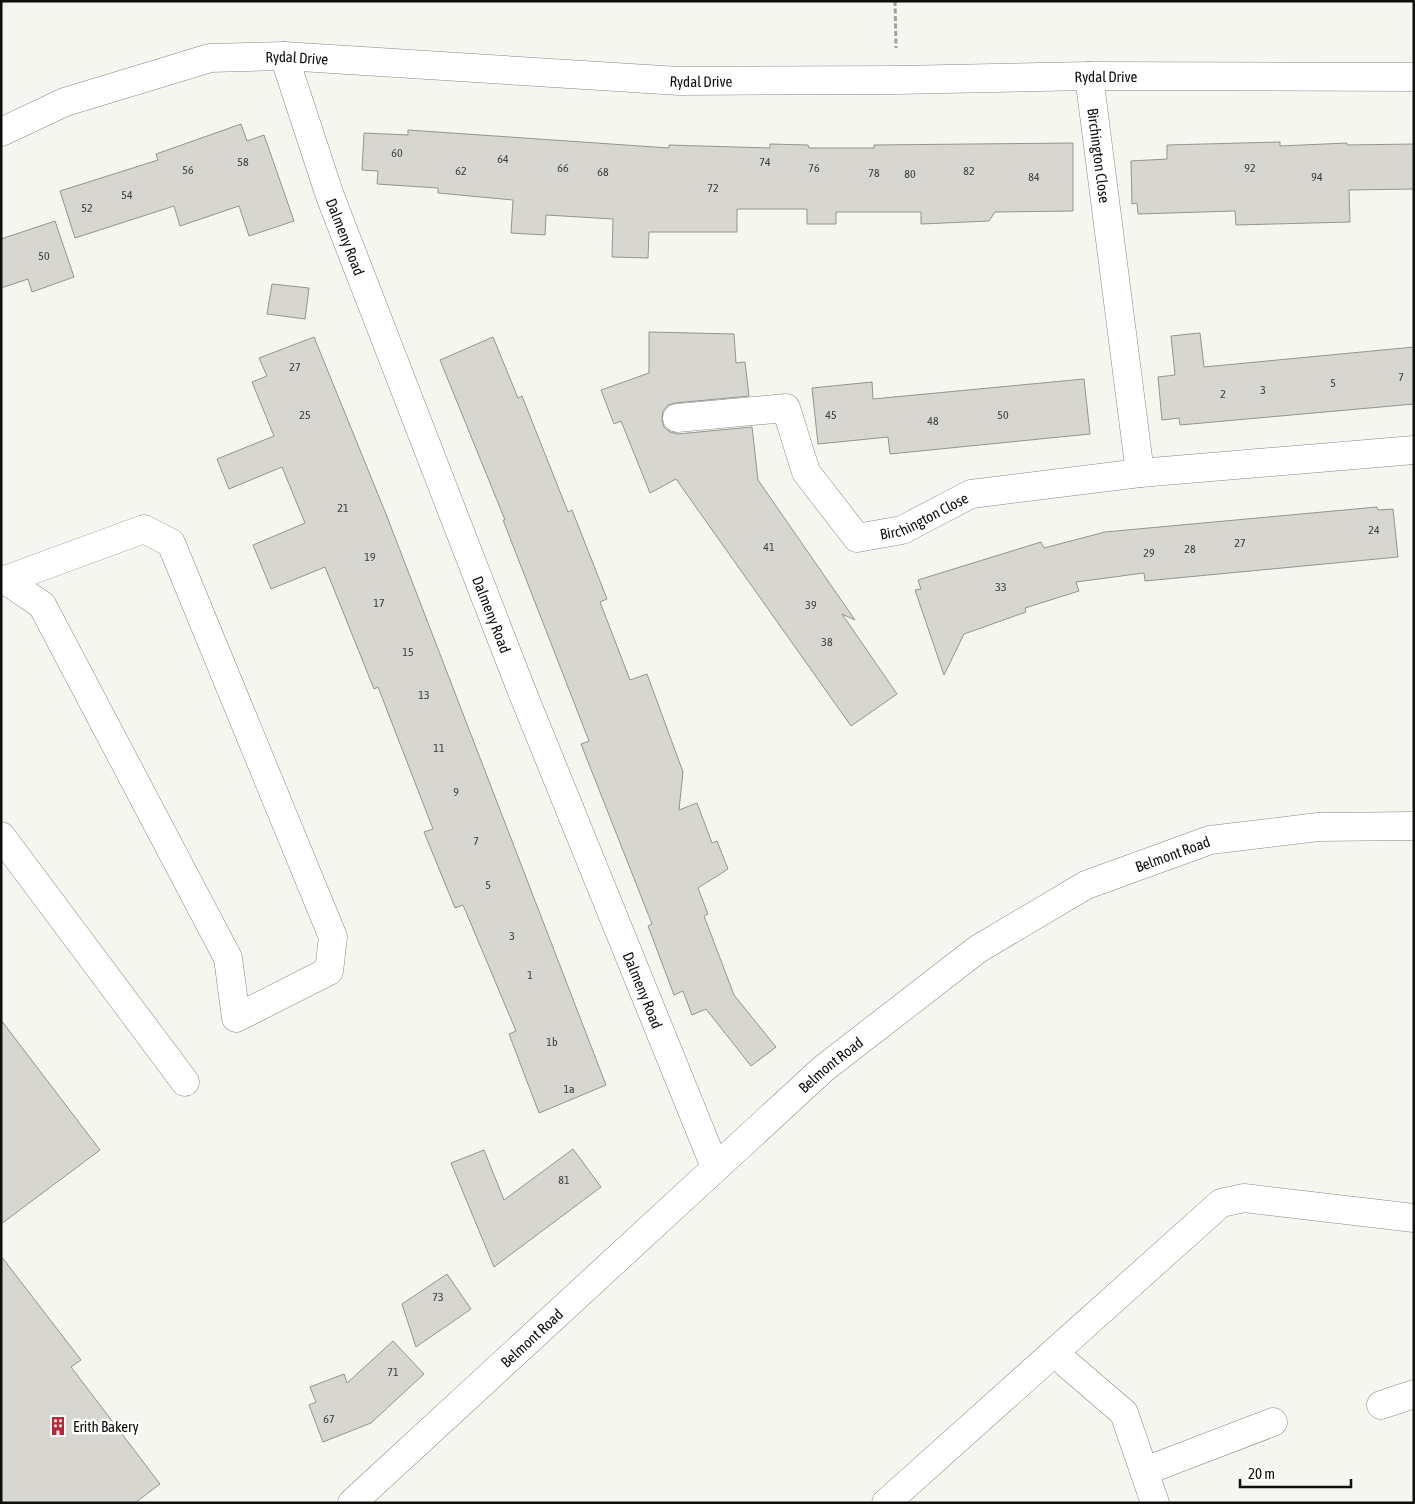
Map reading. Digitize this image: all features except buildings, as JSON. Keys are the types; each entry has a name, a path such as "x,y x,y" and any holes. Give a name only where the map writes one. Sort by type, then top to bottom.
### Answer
{"street":[{"name":"Rydal Drive","path":"1,132 65,102 210,58 284,56 680,81 898,80 1089,76 1414,77"},
{"name":"Dalmeny Road","path":"284,56 330,196 351,252 525,698 715,1167"},
{"name":"Birchington Close","path":"1089,76 1140,472"},
{"name":"Birchington Close","path":"677,418 786,408 806,472 857,538 902,530 970,494 1140,472 1414,450"},
{"path":"144,529 171,543 333,937 329,971 236,1018 228,958 47,614 42,605 3,581 144,529"},
{"name":"Belmont Road","path":"352,1503 823,1069 978,949 1086,885 1210,840 1318,827 1414,826"},
{"path":"1,836 185,1082"},
{"path":"886,1503 1221,1203 1244,1198 1414,1218"},
{"path":"1067,1364 1124,1413 1155,1503"},
{"path":"1381,1404 1414,1394"},
{"path":"1141,1460 1273,1422"}],"path":[{"path":"895,1 898,80"}],"place":[{"name":"Erith Bakery","path":"58,1426"}]}
